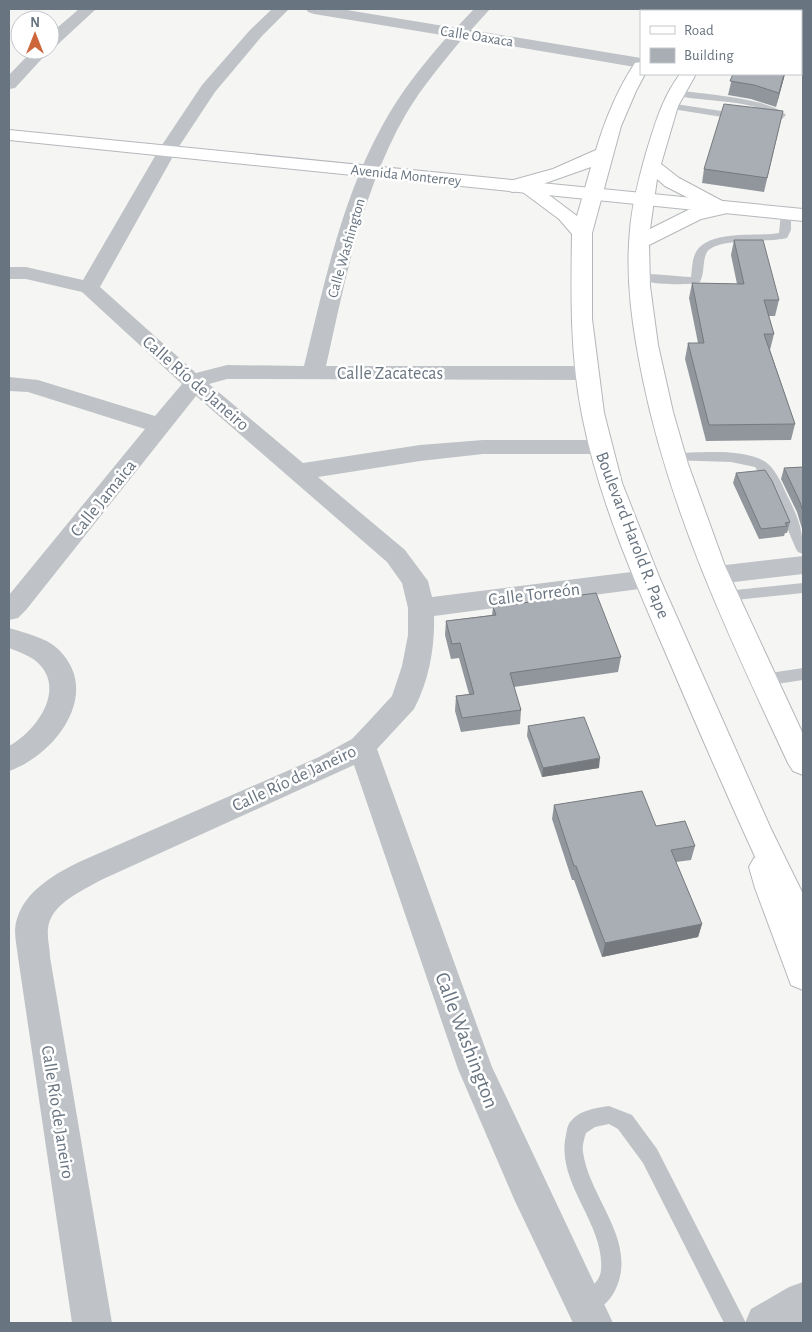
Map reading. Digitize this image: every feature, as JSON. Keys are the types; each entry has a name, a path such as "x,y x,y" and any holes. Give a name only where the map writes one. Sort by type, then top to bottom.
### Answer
{"main road":[{"name":"Boulevard Harold R. Pape","path":"640,69 627,90 612,126 582,233 581,319 587,373 599,446 610,483 647,579 756,829 803,926"},
{"path":"678,91 651,165 639,242 639,276 646,334 656,388 684,493 763,680 803,763"},
{"name":"Avenida Monterrey","path":"13,138 166,151 795,214"},
{"path":"520,187 568,171 603,154"},
{"path":"651,165 672,182 723,207"},
{"path":"520,187 566,215 582,233"},
{"path":"639,242 694,214 723,207"},
{"path":"756,829 771,888 803,975"}],"street":[{"path":"60,34 88,9"},
{"path":"9,273 26,273 89,288 166,151 208,89 256,33 281,9"},
{"name":"Calle Oaxaca","path":"314,9 640,63"},
{"name":"Calle Washington","path":"313,372 339,264 369,172 390,127 414,90 459,33 482,9"},
{"path":"9,84 32,60"},
{"name":"Calle Río de Janeiro","path":"89,288 194,383 396,556 414,582 421,608 421,635 416,666 404,701 362,747 329,765 90,871 60,888 41,906 32,925 34,957 92,1323"},
{"name":"Calle Zacatecas","path":"194,383 207,376 227,372 587,373"},
{"name":"Calle Jamaica","path":"9,611 17,604 194,383"},
{"path":"9,384 30,386 161,426"},
{"path":"298,472 420,453 483,447 599,446"},
{"path":"722,586 803,565"},
{"name":"Calle Torreón","path":"421,608 647,579"},
{"path":"9,638 32,645 51,659 61,677 62,698 55,720 38,740 9,759"},
{"name":"Calle Washington","path":"362,747 475,1069 527,1186 589,1315"},
{"path":"764,1323 803,1301"}],"lane":[{"path":"678,91 774,109 781,114 772,119 755,118 678,91"},
{"path":"639,276 676,281 696,280 701,253 704,248 723,241 783,236 795,214"},
{"path":"673,457 742,459 761,464 773,482 803,549"},
{"path":"722,586 803,588"},
{"path":"763,680 803,674"},
{"path":"589,1315 608,1284 613,1271 601,1223 573,1152 577,1128 591,1118 608,1115 625,1122 650,1156 735,1323"}],"building":[{"path":"733,75 784,75 779,93 754,85 730,81"},
{"path":"724,104 783,111 767,178 704,169"},
{"path":"734,240 763,240 779,300 764,300 774,334 764,334 795,424 709,425 688,343 704,343 692,283 744,284"},
{"path":"803,467 803,512 784,468"},
{"path":"765,470 772,481 790,522 785,523 787,526 761,529 736,473"},
{"path":"596,593 621,657 510,673 521,710 462,718 456,696 474,694 460,643 452,644 446,621 496,615 493,607"},
{"path":"584,717 600,758 543,768 528,726"},
{"path":"642,791 656,826 685,821 695,846 671,850 702,924 605,943 576,866 574,866 554,805"}]}
